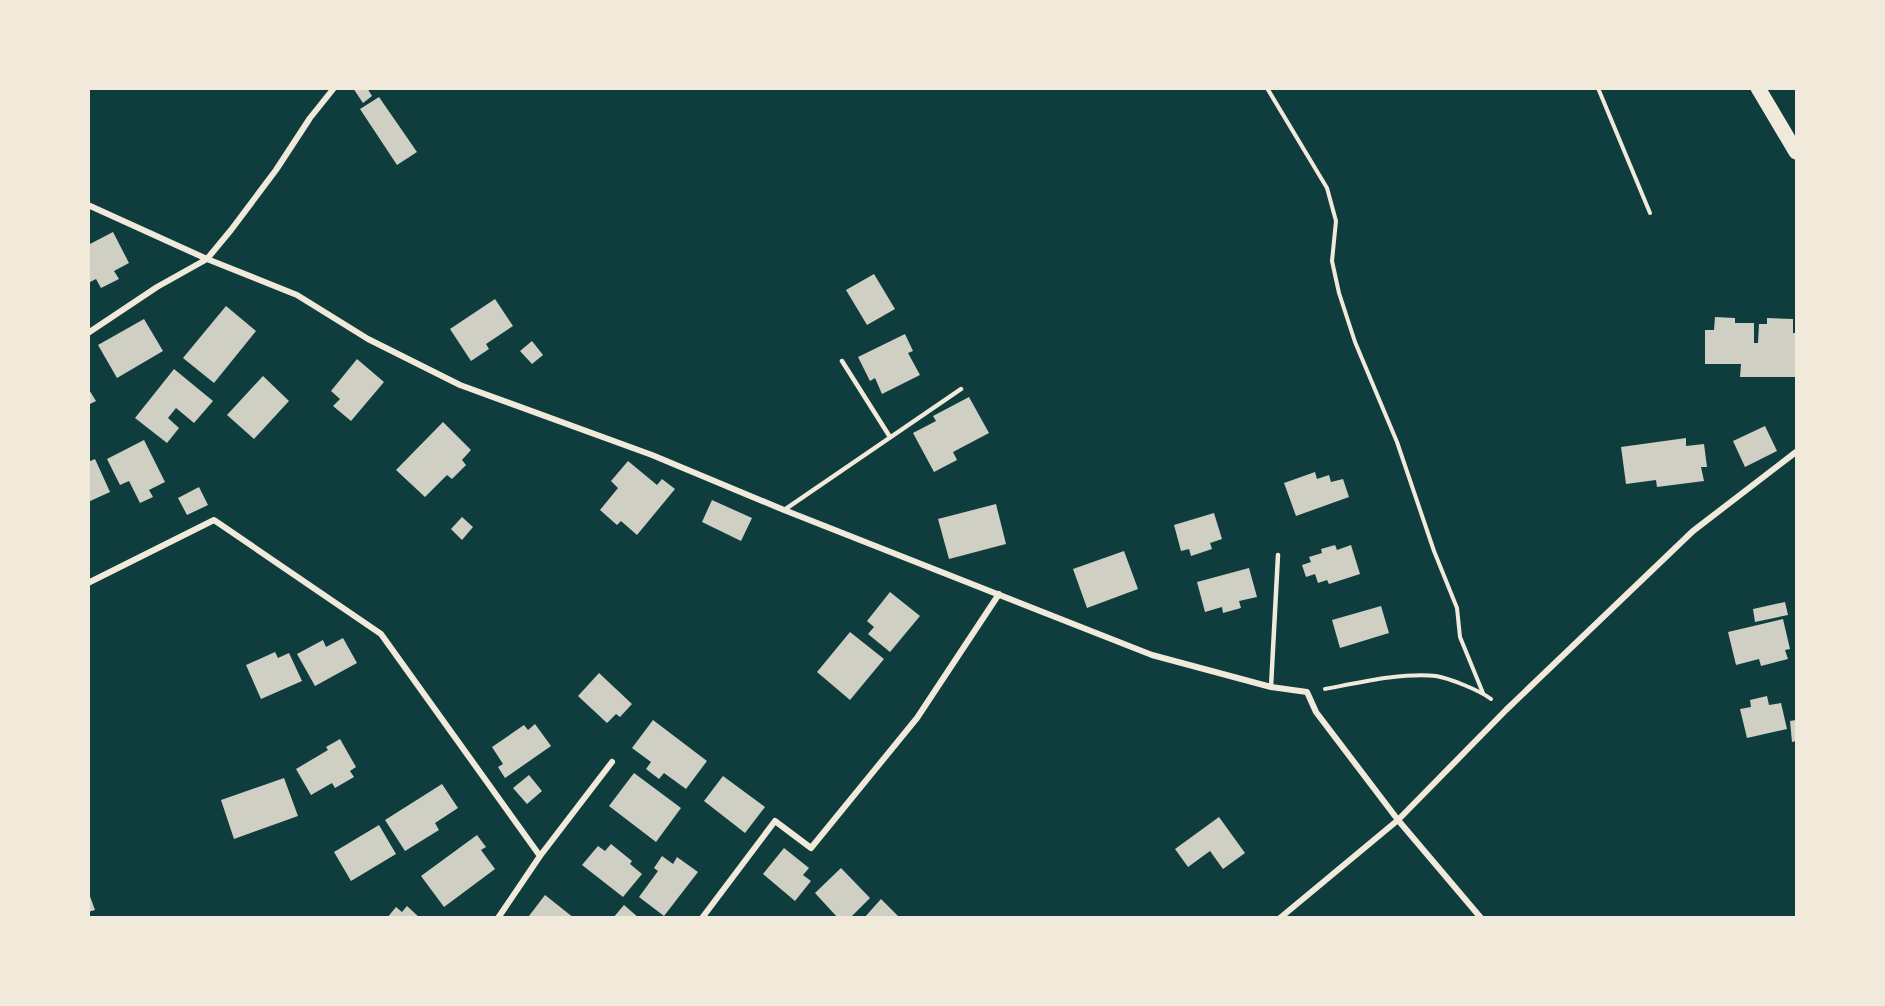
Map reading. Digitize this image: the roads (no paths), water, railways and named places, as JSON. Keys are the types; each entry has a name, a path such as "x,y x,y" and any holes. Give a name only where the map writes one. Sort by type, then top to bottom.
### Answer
{"main road":[{"path":"1758,88 1797,152"}],"street":[{"path":"88,333 157,287 207,259 231,231 276,170 310,118 334,88"},
{"path":"88,205 207,259 297,295 368,339 460,384 652,455 784,510 1152,655 1271,687 1307,692 1316,712 1398,820 1481,918"},
{"path":"1280,918 1398,820 1506,710 1693,531 1797,452"},
{"path":"88,583 214,520 381,634 540,856"},
{"path":"702,918 775,821 811,848 917,718 999,594"},
{"path":"498,918 540,856 612,762"}],"lane":[{"path":"842,361 890,437"},
{"path":"784,510 960,388"},
{"path":"1271,687 1278,555"}]}
